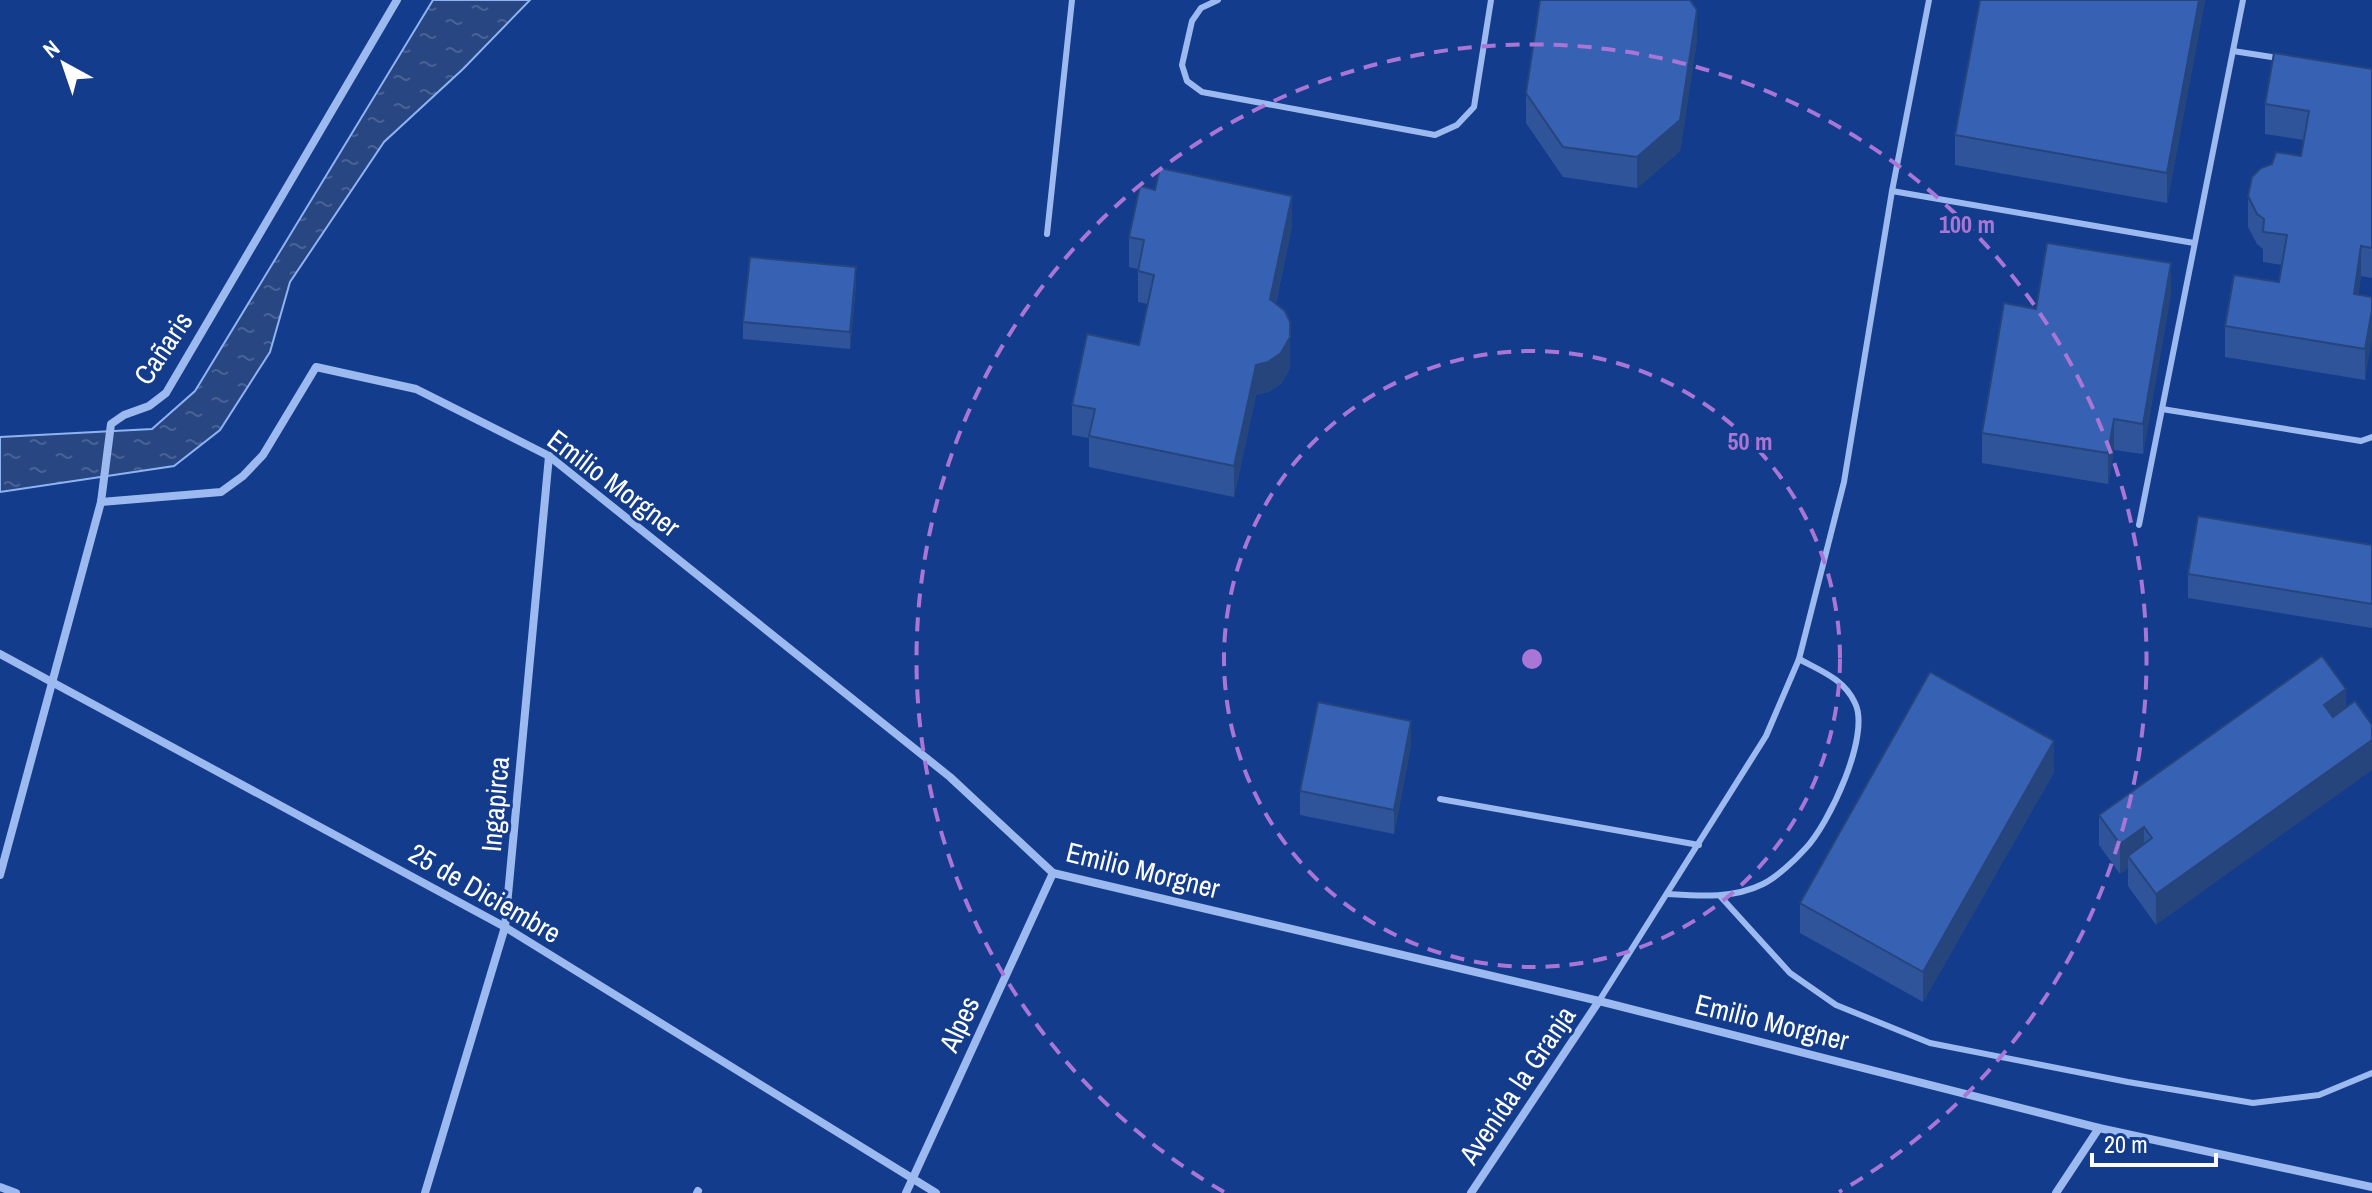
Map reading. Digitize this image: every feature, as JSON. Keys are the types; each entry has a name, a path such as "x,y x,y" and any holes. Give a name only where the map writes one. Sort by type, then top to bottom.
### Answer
{"street":[{"name":"Cañaris","path":"0,875 101,502 111,424 124,415 149,406 166,393 397,0"},
{"name":"Emilio Morgner","path":"101,502 221,492 243,476 263,455 316,367 416,389 549,456 950,777 1053,873 1599,1001 2099,1128 2372,1187"},
{"name":"Ingapirca","path":"425,1193 505,927 549,456"},
{"name":"25 de Diciembre","path":"0,654 505,927 936,1193"},
{"name":"Alpes","path":"906,1193 1053,873"},
{"name":"Avenida la Granja","path":"1471,1193 1599,1001"},
{"path":"2056,1193 2099,1128"},
{"path":"0,1187 16,1193"}],"lane":[{"path":"1047,234 1072,0"},
{"path":"1218,0 1201,8 1192,21 1182,65 1187,81 1202,92 1435,135 1457,125 1474,107 1491,0"},
{"path":"1599,1001 1766,736 1799,659 1844,482 1892,191 1929,0"},
{"path":"2139,525 2243,0"},
{"path":"2233,51 2279,58"},
{"path":"1892,191 2194,243"},
{"path":"2162,409 2361,441 2372,437"},
{"path":"1667,894 1720,896 1764,884 1807,847 1844,785 1858,734 1857,705 1840,681 1799,659"},
{"path":"1440,799 1699,845"},
{"path":"1720,896 1790,973 1836,1005 1930,1043 2253,1103 2319,1095 2372,1073"}],"water":[{"path":"433,0 530,0 463,69 384,142 290,282 270,352 220,430 174,466 0,492 0,437 152,429 195,391"}],"building":[{"path":"1540,0 1690,0 1697,10 1680,120 1637,157 1563,147 1526,93"},
{"path":"1980,0 2199,0 2167,173 1955,135"},
{"path":"2274,53 2372,69 2372,248 2361,246 2354,294 2372,297 2365,349 2225,326 2234,275 2279,282 2287,235 2263,232 2264,219 2257,214 2248,196 2252,177 2261,168 2272,164 2276,152 2301,156 2309,111 2265,104"},
{"path":"1160,168 1292,196 1270,299 1285,311 1290,322 1290,337 1281,353 1268,362 1256,365 1234,466 1089,436 1095,409 1072,405 1087,334 1139,345 1154,275 1138,271 1144,240 1129,237 1140,186 1155,190"},
{"path":"2047,243 2171,263 2143,424 2114,419 2108,453 1982,433 2004,303 2036,309"},
{"path":"750,257 856,267 850,332 743,322"},
{"path":"2198,516 2372,545 2372,604 2188,574"},
{"path":"2322,656 2346,689 2324,705 2333,717 2355,701 2372,725 2372,740 2156,894 2128,856 2152,838 2144,827 2120,844 2099,815"},
{"path":"1930,672 2054,741 1923,972 1800,903"},
{"path":"1318,702 1411,721 1394,810 1300,791"}]}
